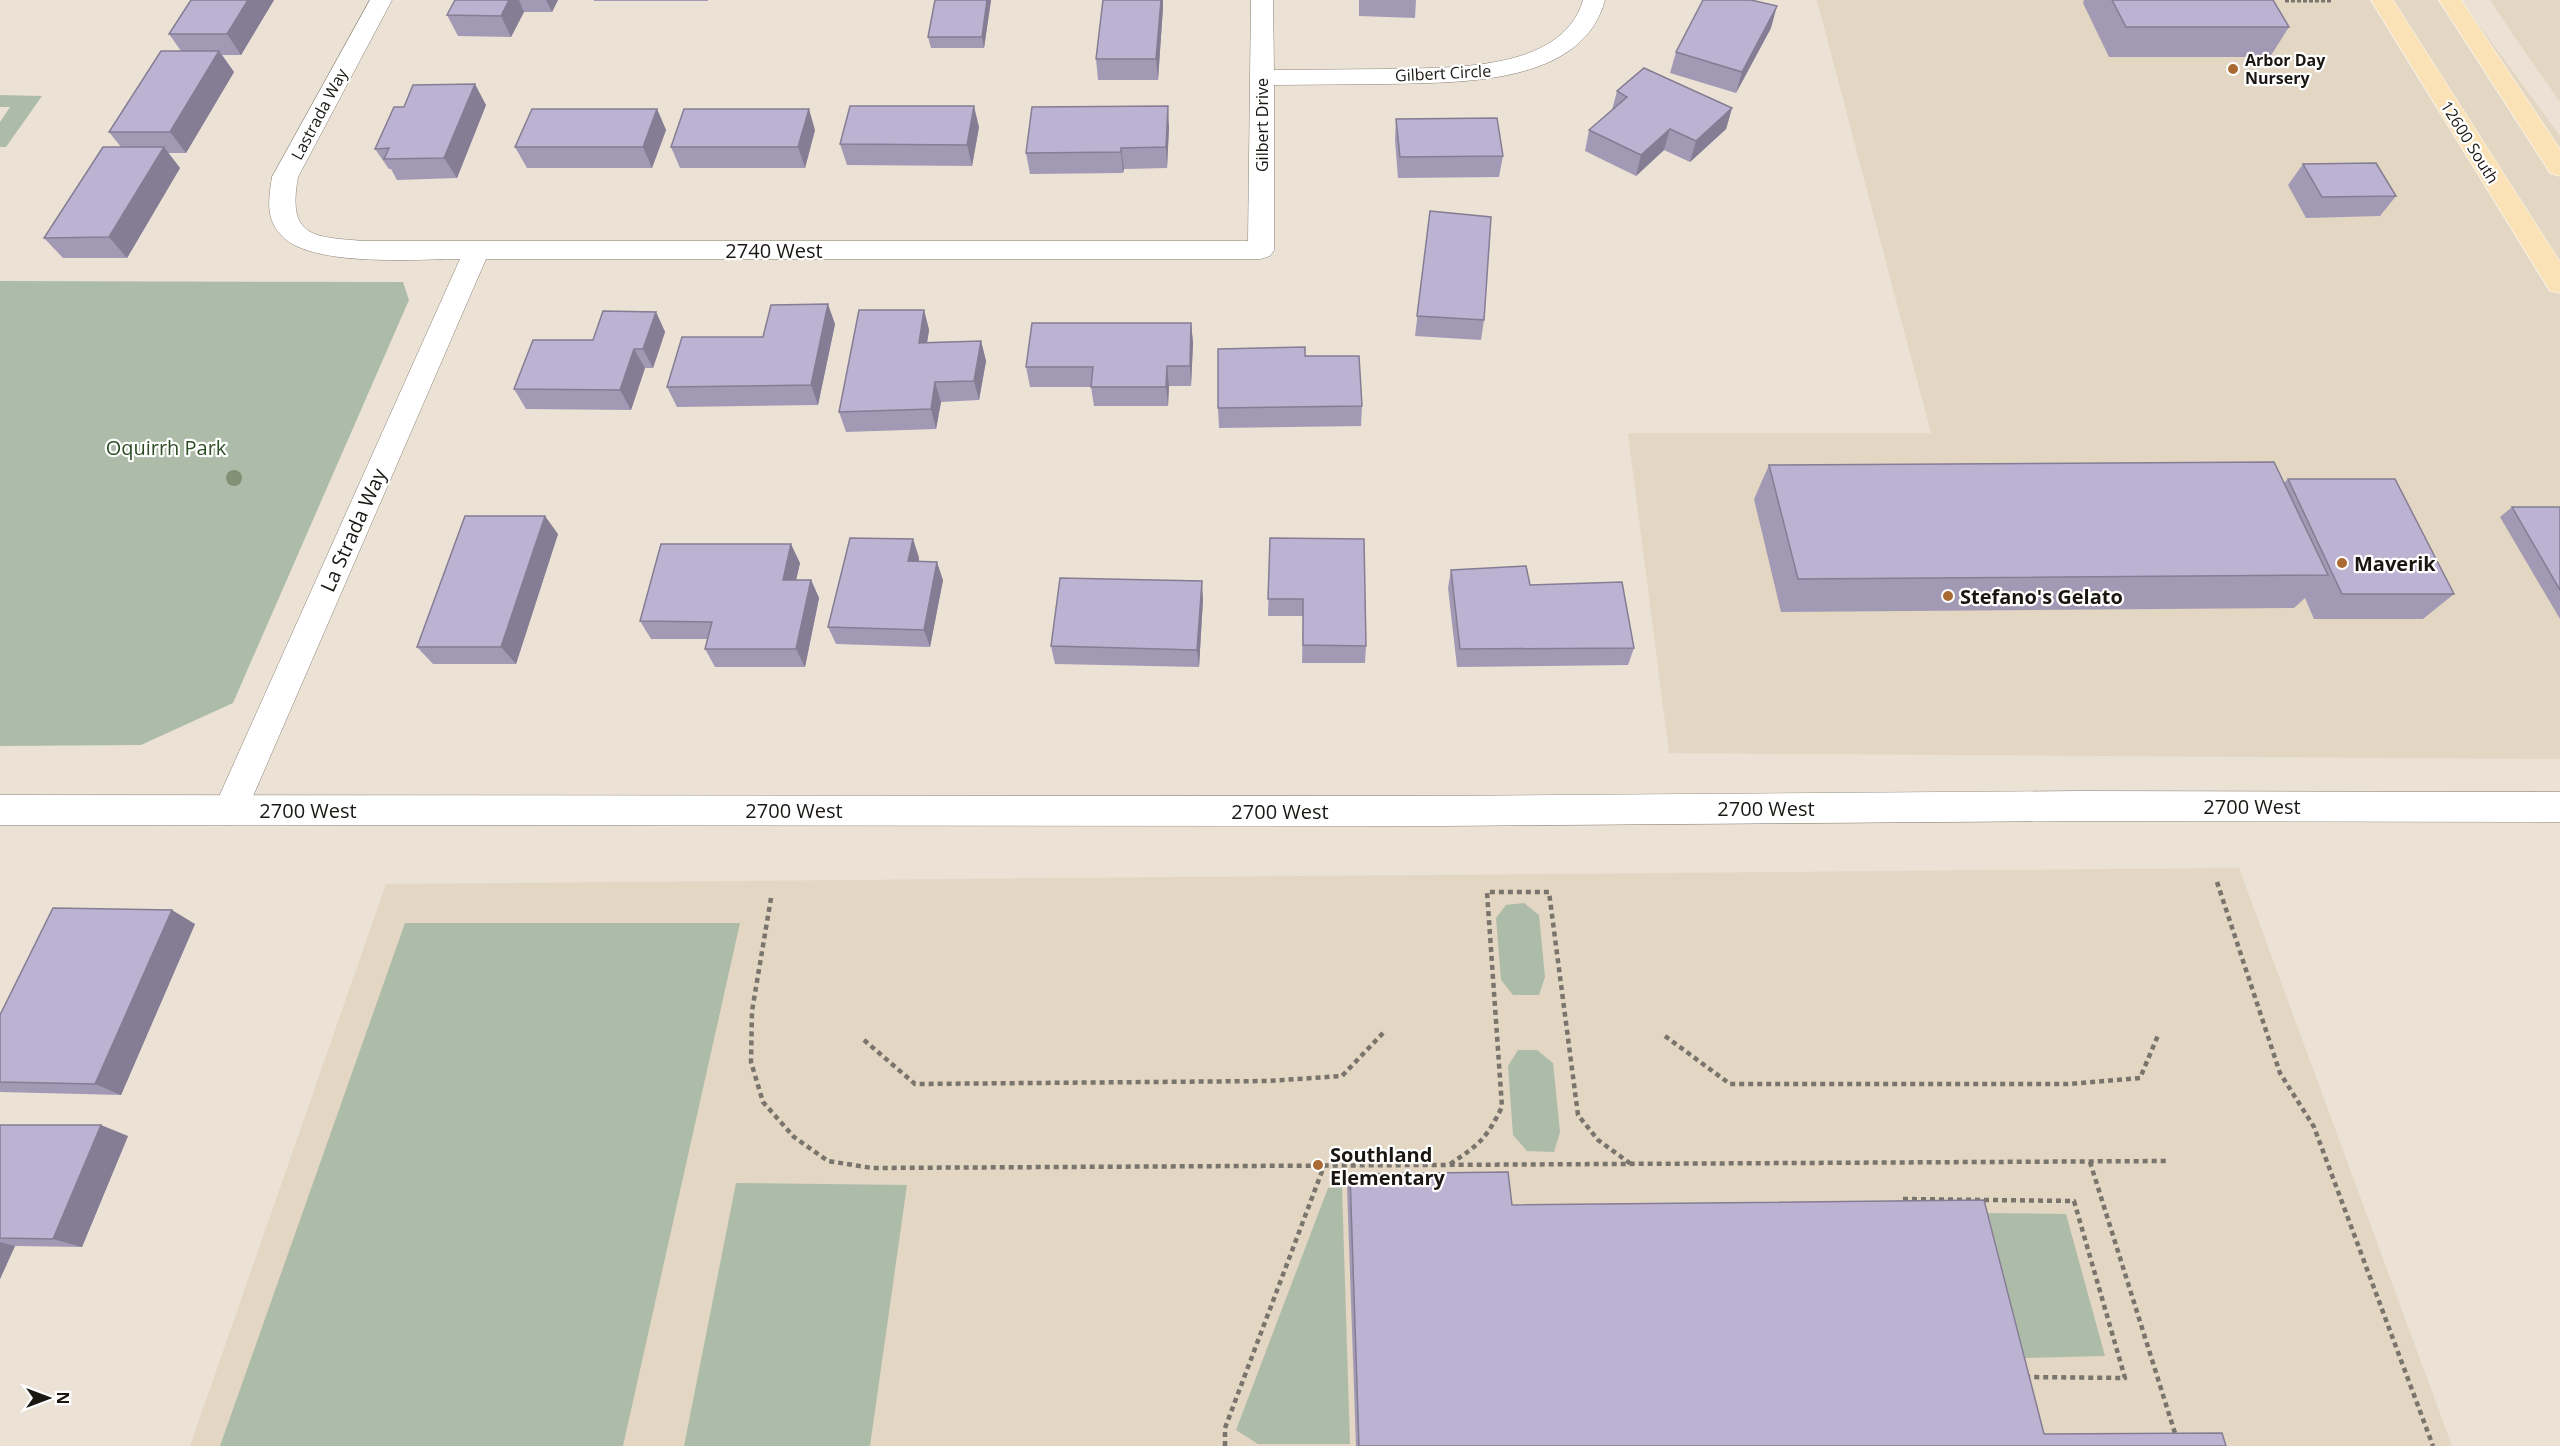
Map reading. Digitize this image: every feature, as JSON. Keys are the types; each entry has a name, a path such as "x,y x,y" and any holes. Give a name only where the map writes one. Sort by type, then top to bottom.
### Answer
{"main road":[{"name":"12600 South","path":"2382,0 2560,284"},
{"path":"2450,0 2560,168"}],"street":[{"name":"Lastrada Way","path":"290,232 282,220 279,207 285,177 381,0"},
{"name":"Gilbert Drive","path":"1261,250 1262,0"},
{"name":"Gilbert Circle","path":"1262,78 1445,76 1497,71 1541,56 1574,35 1594,8 1594,0"},
{"name":"2740 West","path":"290,232 306,240 343,249 1261,250"},
{"name":"La Strada Way","path":"230,810 477,250"},
{"name":"2700 West","path":"0,810 1442,811 2080,806 2560,807"}],"path":[{"path":"2285,2 2331,2"},
{"path":"2217,882 2280,1073 2314,1127 2433,1446"},
{"path":"1449,1165 1479,1145 1492,1127 1502,1107 1487,892 1550,892 1578,1114 1598,1140 1632,1164"},
{"path":"771,898 752,1011 751,1062 763,1102 794,1137 828,1161 872,1168 2166,1161"},
{"path":"864,1040 915,1084 1268,1081 1341,1076 1383,1033"},
{"path":"1665,1036 1730,1084 2068,1084 2140,1078 2159,1033"},
{"path":"2090,1161 2179,1446"},
{"path":"1225,1446 1225,1428 1324,1166"},
{"path":"1903,1199 2074,1201 2125,1378 2016,1377"},
{"path":"1972,1200 1975,1211"}],"shaded area":[{"path":"1817,0 2461,0 2560,136 2560,759 1669,753 1628,433 1931,433"},
{"path":"2490,0 2560,0 2560,102 2514,36"},
{"name":"Southland Elementary","path":"2239,868 2452,1446 190,1446 386,884"}],"green space":[{"path":"0,95 42,96 6,147 0,147 0,122 10,107 0,107"},
{"name":"Oquirrh Park","path":"0,281 403,282 409,300 233,703 141,745 0,746"},
{"path":"1524,903 1539,915 1545,977 1539,995 1513,995 1501,980 1496,918 1506,905"},
{"path":"405,923 740,923 623,1446 220,1446"},
{"path":"1518,1050 1537,1050 1553,1063 1560,1132 1554,1152 1527,1151 1513,1135 1508,1066"},
{"path":"736,1183 907,1185 870,1446 684,1446"},
{"path":"1342,1187 1350,1444 1258,1444 1236,1430 1328,1188"},
{"path":"1988,1213 2066,1214 2105,1356 2025,1358"}],"building":[{"path":"191,0 248,0 227,34 169,34"},
{"path":"455,0 509,0 501,16 447,15"},
{"path":"935,0 987,0 982,37 928,37"},
{"path":"1103,0 1161,0 1156,59 1096,59"},
{"path":"1703,0 1751,0 1777,6 1742,72 1676,52"},
{"path":"2112,0 2273,0 2289,27 2126,27"},
{"path":"161,51 219,51 170,132 109,132"},
{"path":"1644,68 1732,108 1696,141 1670,129 1641,155 1589,130 1627,97 1617,91"},
{"path":"475,84 444,158 384,159 389,148 375,149 394,107 404,107 413,85"},
{"path":"850,106 974,106 967,145 840,144"},
{"path":"1168,106 1166,147 1121,148 1121,152 1026,153 1032,107"},
{"path":"532,109 657,109 643,147 515,147"},
{"path":"684,109 809,109 798,147 671,147"},
{"path":"1497,118 1503,156 1400,157 1396,119"},
{"path":"103,147 164,147 109,237 44,238"},
{"path":"2376,163 2396,196 2322,197 2303,164"},
{"path":"1430,211 1491,217 1484,320 1417,316"},
{"path":"828,304 811,385 667,387 682,337 763,337 771,305"},
{"path":"859,310 924,310 919,343 981,341 974,381 935,382 931,409 839,412"},
{"path":"603,311 656,312 643,349 634,349 620,390 514,389 533,340 593,340"},
{"path":"1032,323 1191,323 1190,366 1167,366 1166,387 1091,387 1093,367 1026,367"},
{"path":"1305,347 1305,356 1359,356 1362,406 1218,408 1218,349"},
{"path":"2274,462 2328,575 1798,579 1769,465"},
{"path":"2288,479 2395,479 2454,594 2342,594"},
{"path":"2512,507 2560,507 2560,590"},
{"path":"465,516 545,516 501,647 417,647"},
{"path":"850,538 913,539 908,561 937,562 924,630 828,627"},
{"path":"1270,538 1364,539 1366,646 1303,645 1303,599 1268,599"},
{"path":"661,544 791,544 783,580 811,580 796,649 705,649 712,622 640,621"},
{"path":"1526,566 1530,585 1622,582 1634,648 1460,649 1451,570"},
{"path":"1060,578 1202,581 1197,650 1051,646"},
{"path":"53,908 172,910 95,1084 0,1082 0,1015"},
{"path":"0,1125 101,1125 53,1239 0,1238"},
{"path":"1508,1172 1512,1205 1984,1200 2044,1434 2222,1433 2226,1446 1359,1446 1350,1174"}],"place":[{"name":"Arbor Day Nursery","path":"2233,69"},
{"name":"Maverik","path":"2342,563"},
{"name":"Stefano's Gelato","path":"1948,596"},
{"name":"Southland Elementary","path":"1318,1165"}]}
